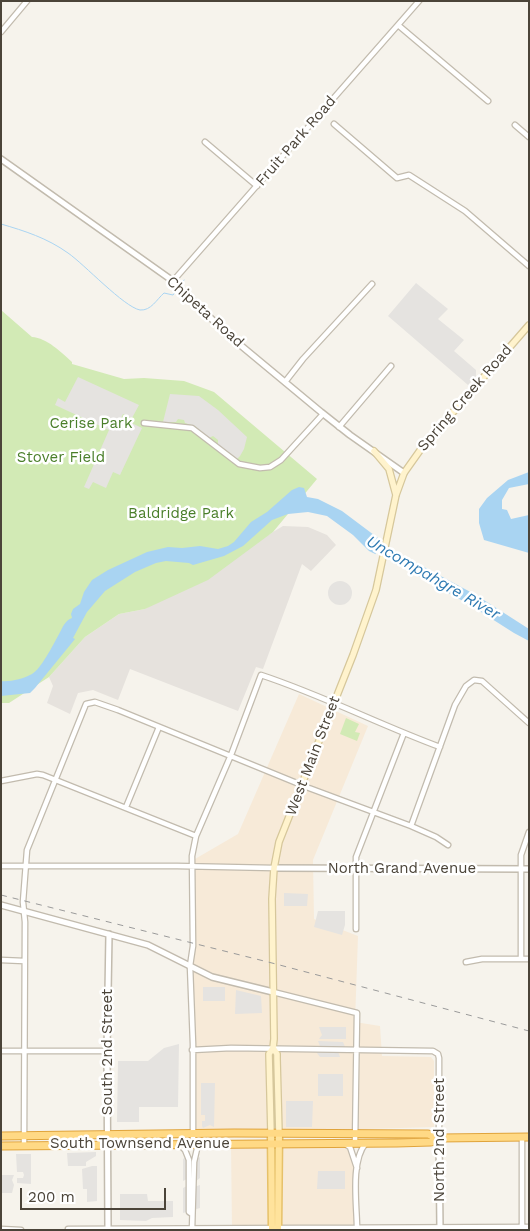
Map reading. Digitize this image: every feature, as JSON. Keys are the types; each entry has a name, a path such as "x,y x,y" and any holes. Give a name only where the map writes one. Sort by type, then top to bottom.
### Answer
{"highway":[{"name":"South Townsend Avenue","path":"1,1136 355,1133 428,1134 439,1138"},
{"path":"439,1138 526,1137"},
{"name":"South Townsend Avenue","path":"1,1146 431,1142 439,1138"}],"main road":[{"name":"Spring Creek Road","path":"404,473 421,449 529,325"},
{"path":"374,451 389,469 396,495"},
{"name":"West Main Street","path":"275,1134 269,1054 273,1048 272,899 274,868 279,842 376,590 396,495 404,473"},
{"path":"275,1134 275,1229"}],"street":[{"path":"1,32 27,1"},
{"name":"Fruit Park Road","path":"173,281 419,1"},
{"path":"398,25 488,101"},
{"path":"334,124 397,178 410,175 465,211 529,266"},
{"path":"516,125 529,137"},
{"path":"205,142 257,186"},
{"name":"Chipeta Road","path":"1,159 173,281 227,334 323,414 404,473"},
{"path":"285,382 303,359 372,284"},
{"path":"339,426 391,366"},
{"path":"144,423 192,428 239,464 260,468 270,467 281,460 323,414"},
{"path":"192,1229 194,1162 197,1144 193,1134 190,966 193,946 192,867 196,836 231,755 262,675 440,747"},
{"path":"411,826 454,705 466,686 474,680 482,682 529,723"},
{"path":"24,1145 24,911 27,850 86,704 90,702 99,703 411,826 436,837 448,846"},
{"path":"126,807 159,727"},
{"path":"356,929 356,857 404,733"},
{"path":"1,781 37,774 126,807 196,836"},
{"path":"521,959 521,855 529,832"},
{"path":"1,866 274,868"},
{"name":"North Grand Avenue","path":"274,868 529,869"},
{"path":"1,905 148,945 212,977 356,1013 355,1143"},
{"name":"South 2nd Street","path":"108,1229 109,1135 107,1051 109,934"},
{"path":"466,962 482,959 529,959"},
{"path":"1,960 24,960"},
{"path":"192,1050 273,1048 357,1050"},
{"name":"North 2nd Street","path":"357,1050 428,1049 436,1052 440,1058 440,1228"},
{"path":"1,1051 107,1051"},
{"path":"522,1228 526,1137"},
{"path":"357,1229 357,1169 363,1147 367,1142"},
{"path":"341,1143 350,1147 357,1169"},
{"path":"179,1144 185,1150 189,1160 190,1212 192,1214"},
{"path":"68,1229 529,1227"},
{"path":"1,1229 21,1230"}],"shaded area":[{"path":"416,283 448,309 438,319 464,340 454,351 476,370 476,376 468,385 388,316"},
{"path":"78,377 139,405 132,418 123,414 121,418 142,428 120,475 113,472 106,488 93,482 89,489 84,487 109,430 55,405 58,398 65,402"},
{"path":"170,394 199,396 218,410 247,437 240,456 237,459 218,445 218,440 213,436 209,438 195,426 185,423 184,420 178,419 176,422 163,422"},
{"path":"283,526 308,527 327,535 336,545 311,571 302,564 263,669 256,667 238,711 130,669 118,700 93,690 78,693 70,714 47,703 53,686 49,677 85,637 119,614 145,609"},
{"path":"340,581 345,582 351,588 351,598 345,604 340,605 335,604 329,598 328,593 329,588 335,582"},
{"path":"299,694 368,726 313,860 314,919 358,936 355,1022 380,1026 382,1056 431,1057 434,1061 434,1127 193,1134 190,966 195,859 238,834"},
{"path":"284,893 308,894 307,906 284,906"},
{"path":"318,911 345,911 345,925 342,935 314,927"},
{"path":"203,987 225,987 225,1001 203,1001"},
{"path":"236,990 261,996 262,1013 235,1014"},
{"path":"319,1027 346,1027 346,1039 319,1039 322,1035"},
{"path":"318,1041 343,1042 346,1049 337,1049 340,1057 320,1057 317,1053 318,1049 321,1049"},
{"path":"179,1044 178,1107 139,1107 139,1122 117,1122 118,1061 148,1061 164,1048"},
{"path":"318,1074 343,1074 343,1096 318,1096"},
{"path":"201,1083 215,1083 214,1127 210,1125 203,1128 202,1126 202,1121 205,1121 205,1115 201,1115"},
{"path":"286,1101 313,1101 312,1127 286,1127"},
{"path":"355,1143 355,1230 232,1230 231,1144"},
{"path":"96,1152 96,1156 86,1162 86,1166 68,1166 67,1153"},
{"path":"16,1154 31,1154 31,1184 17,1183 17,1178 23,1178 24,1175 23,1172 17,1172"},
{"path":"186,1157 197,1159 200,1157 200,1178 196,1181 187,1179 183,1181 183,1159"},
{"path":"97,1166 97,1201 87,1202 87,1189 83,1189 82,1169"},
{"path":"318,1171 345,1171 345,1189 317,1189"},
{"path":"1,1175 14,1175 12,1193 1,1193"},
{"path":"200,1185 200,1208 183,1213 183,1188"},
{"path":"120,1194 147,1194 148,1201 173,1201 173,1217 152,1218 146,1221 120,1220"}],"green space":[{"name":"Baldridge Park","path":"1,310 32,337 54,346 72,364 124,379 144,378 184,381 214,392 317,479 273,532 208,580 145,609 119,614 85,637 49,677 9,703 1,703"},
{"path":"346,718 359,724 355,732 360,733 357,741 340,734"}],"water":[{"path":"529,472 529,484 509,488 502,500 502,509 507,510 511,519 529,515 529,553 484,540 479,523 479,509 487,498 508,480"},
{"name":"Uncompahgre River","path":"299,487 304,488 307,497 318,499 342,511 398,553 476,595 529,629 529,641 470,605 369,551 353,535 327,516 308,512 288,514 272,520 243,546 224,556 193,565 166,561 156,563 135,572 105,591 87,612 73,638 75,639 35,688 30,693 1,696 1,681 12,681 25,677 32,674 39,667 67,621 72,618 73,609 80,604 84,592 92,580 108,570 147,552 168,547 200,546 218,549 228,546 234,542 251,522 267,512 292,490"}],"pier":[{"path":"379,536 395,547 391,564 375,557"}],"waterway":[{"path":"1,224 19,229 52,243 75,258 124,301 140,310 151,307 164,293 173,295 177,290"},
{"path":"180,286 184,280"}],"railway":[{"path":"1,895 272,963 529,1031"}],"park label":[{"name":"Cerise Park","path":"91,424"},
{"name":"Stover Field","path":"61,458"}]}
